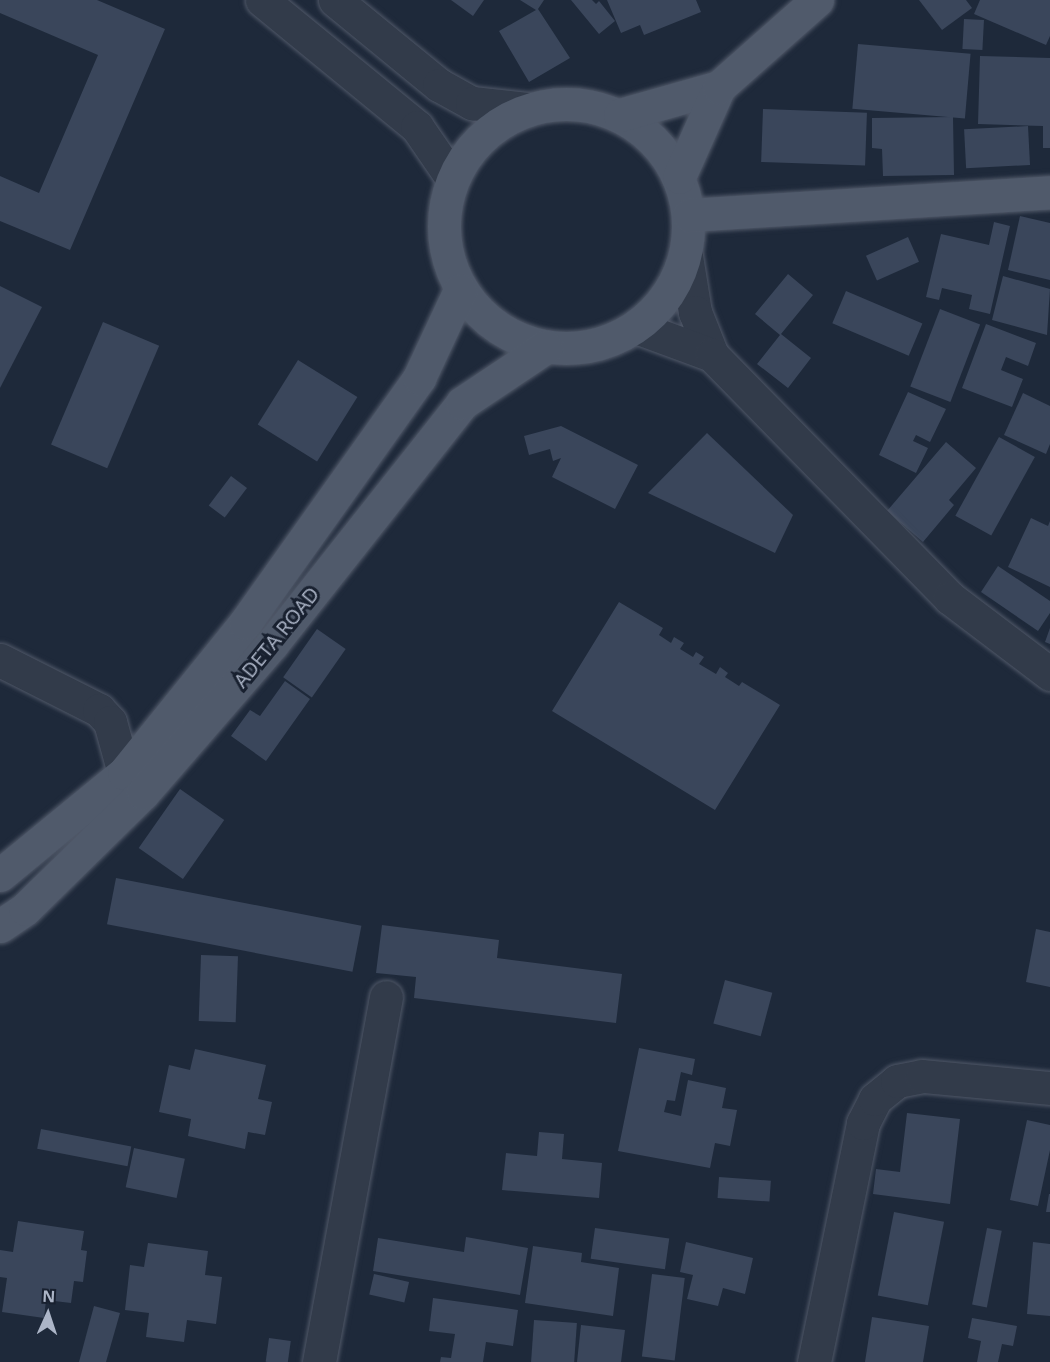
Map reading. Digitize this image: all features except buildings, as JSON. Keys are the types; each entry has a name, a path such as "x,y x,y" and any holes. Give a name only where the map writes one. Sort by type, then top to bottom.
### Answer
{"main road":[{"path":"679,177 718,87 817,0"},
{"path":"620,115 718,87"},
{"path":"574,103 620,115 658,143 679,177 689,215 686,256 669,293 636,327 593,346 546,347 502,331 460,290 442,236 452,178 484,134 527,109 574,103"},
{"path":"689,215 1050,192"},
{"name":"ADETA ROAD","path":"0,875 124,773 245,623 419,378 460,290"},
{"name":"ADETA ROAD","path":"12,917 143,793 272,644 462,403 546,347"}],"street":[{"path":"262,0 417,127 452,178"},
{"path":"335,0 439,85 472,103 527,109"},
{"path":"686,256 695,312 712,355 950,597 1050,675"},
{"path":"636,327 712,355"},
{"path":"0,660 99,710 110,722 124,773"},
{"path":"0,943 12,917"},
{"path":"319,1362 386,997"},
{"path":"814,1362 863,1123 875,1099 897,1081 922,1076 1050,1088"}]}
